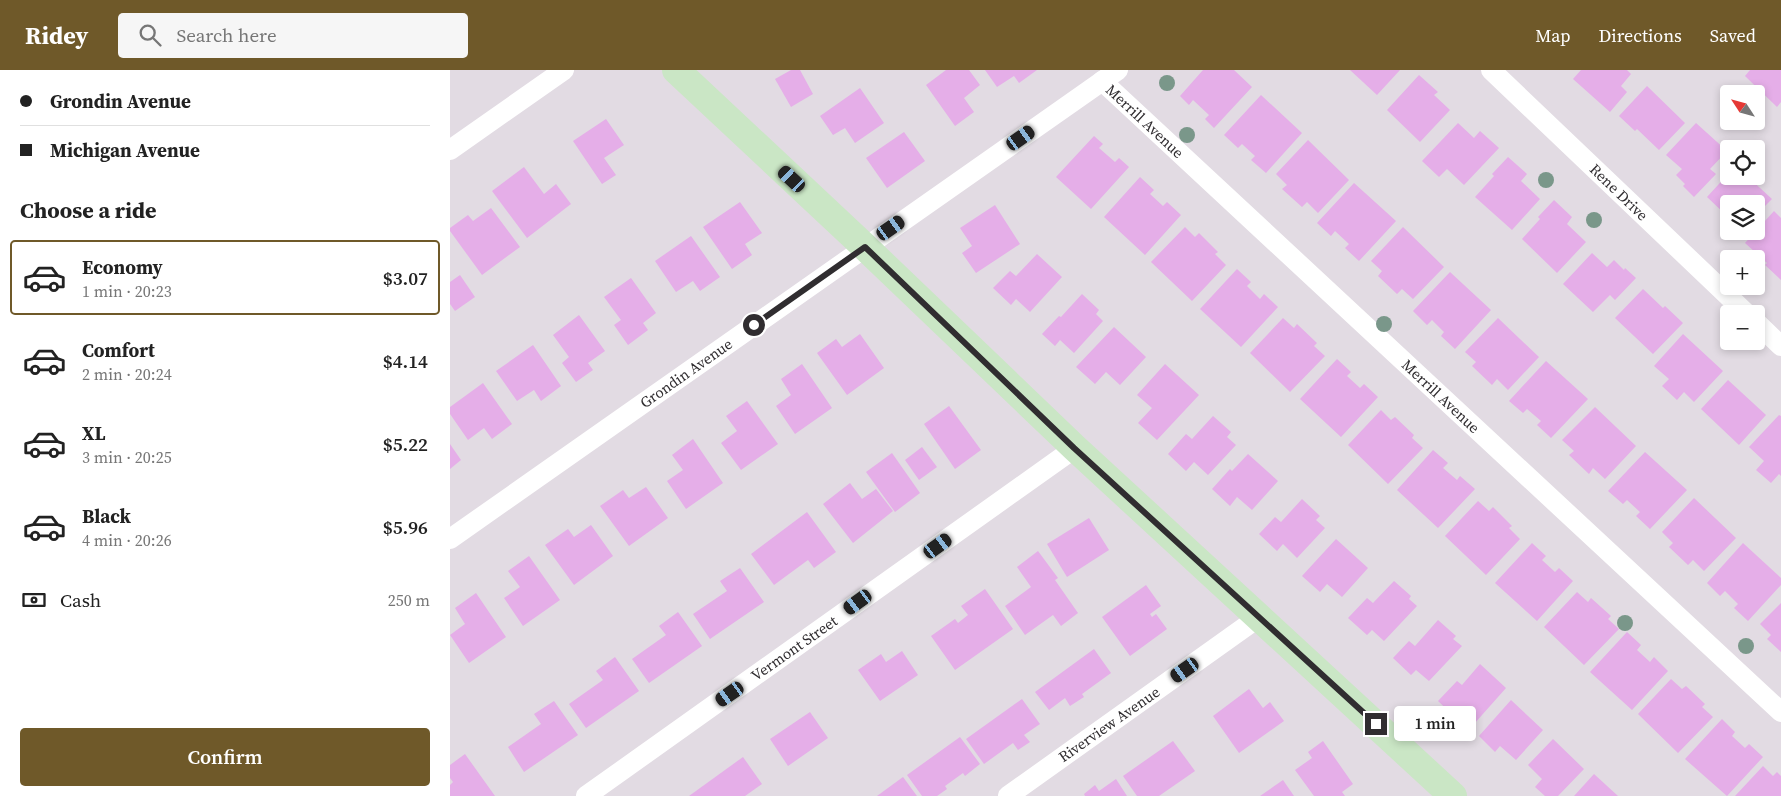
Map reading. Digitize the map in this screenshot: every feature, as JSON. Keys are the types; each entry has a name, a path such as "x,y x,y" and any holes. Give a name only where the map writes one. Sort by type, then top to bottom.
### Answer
{"street":[{"path":"450,150 564,70"},
{"path":"676,70 865,247 1074,448 1259,617 1448,794"},
{"name":"Rene Drive","path":"1491,70 1738,305"},
{"name":"Grondin Avenue","path":"450,539 1110,75"},
{"name":"Merrill Avenue","path":"1110,75 1781,712"},
{"path":"1765,331 1781,346"},
{"name":"Vermont Street","path":"586,796 1074,448"},
{"name":"Riverview Avenue","path":"1008,796 1259,617"}],"building":[{"path":"791,70 800,70 813,94 791,107 775,79"},
{"path":"946,70 969,70 980,85 964,98 974,112 955,126 926,85"},
{"path":"985,70 1037,70 1019,83 1014,76 997,87"},
{"path":"1203,70 1234,70 1252,87 1214,128 1205,119 1209,115 1193,100 1189,105 1180,96"},
{"path":"1350,70 1400,70 1377,95"},
{"path":"1581,70 1627,70 1631,74 1621,86 1627,92 1610,112 1573,79"},
{"path":"1750,70 1781,70 1781,102 1777,107 1765,95 1765,85 1754,85 1745,76"},
{"path":"1419,75 1438,92 1434,95 1450,110 1420,142 1387,110"},
{"path":"1647,86 1685,123 1659,150 1637,129 1635,131 1619,116"},
{"path":"860,88 884,123 855,143 845,128 833,135 820,116"},
{"path":"1261,95 1302,133 1266,173 1251,160 1255,156 1242,144 1238,148 1224,135"},
{"path":"606,119 624,145 604,158 616,175 602,184 573,141"},
{"path":"1458,123 1474,138 1480,131 1499,148 1464,185 1447,169 1439,177 1422,161"},
{"path":"1696,123 1720,145 1720,158 1710,169 1716,174 1694,197 1683,186 1685,184 1676,175 1682,169 1666,155"},
{"path":"904,132 925,161 887,188 866,158"},
{"path":"1094,136 1103,144 1099,148 1115,162 1119,158 1129,167 1091,209 1056,177"},
{"path":"1308,140 1349,180 1318,213 1307,202 1302,207 1282,189 1287,185 1276,174"},
{"path":"1508,157 1527,174 1521,181 1540,199 1512,230 1475,197 1494,176 1492,174"},
{"path":"524,167 544,194 556,184 571,204 527,238 492,191"},
{"path":"1140,177 1154,190 1150,194 1163,206 1167,202 1181,215 1145,255 1104,217"},
{"path":"1354,183 1396,221 1359,261 1345,248 1349,244 1335,231 1331,236 1317,223"},
{"path":"1720,183 1720,185 1757,185 1772,199 1765,206 1765,195 1720,195 1720,209 1707,197"},
{"path":"1554,200 1572,217 1567,224 1586,242 1557,273 1522,239 1540,219 1538,217"},
{"path":"740,202 762,233 745,244 752,255 732,269 703,227"},
{"path":"995,205 1020,244 976,273 962,253 972,246 960,228"},
{"path":"491,208 520,247 482,275 450,231 450,228 468,215 473,221"},
{"path":"1774,211 1781,218 1781,280 1765,265 1767,263 1765,261 1765,250 1753,250 1745,243 1748,240 1765,240 1765,221"},
{"path":"1185,227 1195,237 1199,233 1218,252 1215,254 1226,265 1192,301 1151,262"},
{"path":"1403,227 1444,267 1413,299 1402,289 1397,294 1378,276 1382,271 1371,261"},
{"path":"691,236 720,277 700,291 693,281 676,292 655,261"},
{"path":"1592,253 1607,267 1614,260 1636,278 1615,300 1610,295 1593,312 1563,284"},
{"path":"1037,254 1062,277 1030,312 1016,299 1011,305 993,288 1010,271 1016,276"},
{"path":"1237,269 1251,282 1247,286 1260,299 1264,294 1278,307 1241,347 1200,309"},
{"path":"1450,272 1491,310 1455,349 1441,336 1444,332 1432,320 1427,325 1413,311"},
{"path":"460,275 475,297 455,311 450,304 450,282"},
{"path":"631,278 656,313 643,323 648,330 628,345 614,325 621,320 604,297"},
{"path":"1643,289 1663,308 1665,306 1683,323 1653,354 1615,318"},
{"path":"1082,294 1099,310 1096,314 1103,321 1074,353 1060,340 1055,346 1042,334"},
{"path":"579,315 605,351 588,363 593,370 576,382 562,363 569,357 553,335"},
{"path":"1283,318 1294,328 1297,324 1317,343 1314,346 1325,356 1290,392 1250,353"},
{"path":"1498,318 1539,357 1508,390 1497,379 1492,385 1472,366 1476,362 1465,352"},
{"path":"1114,327 1146,357 1120,385 1106,372 1095,384 1076,367"},
{"path":"860,334 884,368 847,395 817,353 836,339 842,347"},
{"path":"1683,334 1723,371 1694,402 1684,392 1677,400 1662,386 1669,379 1654,366"},
{"path":"533,345 561,386 541,401 534,390 517,401 496,371"},
{"path":"1337,359 1351,372 1347,376 1360,388 1364,384 1378,397 1341,437 1300,399"},
{"path":"1546,361 1588,399 1551,438 1537,425 1541,421 1527,409 1523,413 1509,401"},
{"path":"802,364 832,408 795,434 776,406 791,395 781,379"},
{"path":"1165,364 1199,395 1157,440 1138,423 1152,408 1137,395"},
{"path":"1728,380 1766,415 1739,445 1701,409"},
{"path":"483,383 512,424 492,439 484,428 468,440 450,414 450,407"},
{"path":"747,401 778,444 741,470 721,443 737,431 726,416"},
{"path":"949,406 981,450 955,469 924,424"},
{"path":"1595,407 1636,446 1605,479 1593,468 1589,474 1569,455 1574,451 1562,440"},
{"path":"1381,410 1391,420 1395,417 1414,435 1412,438 1423,448 1388,484 1348,445"},
{"path":"1779,415 1781,416 1781,476 1779,474 1771,483 1756,470 1764,461 1749,447"},
{"path":"1213,416 1231,432 1227,437 1236,445 1208,475 1194,462 1186,471 1168,454 1186,434 1192,439"},
{"path":"693,439 723,483 686,509 667,481 683,470 672,455"},
{"path":"450,444 461,460 450,469"},
{"path":"922,447 937,467 919,480 905,460"},
{"path":"1433,450 1448,463 1443,468 1457,480 1460,476 1475,489 1438,528 1397,490"},
{"path":"1645,452 1687,490 1650,529 1636,516 1640,512 1627,500 1623,504 1608,491"},
{"path":"892,453 920,493 895,512 866,472"},
{"path":"1248,454 1278,481 1252,510 1237,497 1230,506 1212,489 1230,469 1232,471"},
{"path":"850,483 862,499 876,489 893,511 853,543 823,504"},
{"path":"646,487 668,518 629,546 600,506 623,490 629,498"},
{"path":"1694,498 1736,538 1704,571 1693,560 1688,565 1669,547 1673,543 1662,532"},
{"path":"1302,499 1320,516 1316,520 1325,528 1297,558 1283,544 1277,551 1259,534 1275,517 1281,522"},
{"path":"1478,501 1489,511 1493,507 1512,526 1509,528 1520,539 1486,575 1445,536"},
{"path":"807,512 836,552 814,568 808,560 774,585 751,554"},
{"path":"1089,518 1109,550 1067,577 1047,544"},
{"path":"591,525 613,556 574,585 545,545 568,529 574,537"},
{"path":"1336,539 1368,568 1342,597 1327,584 1320,592 1302,576"},
{"path":"1532,543 1546,556 1542,560 1555,572 1559,568 1573,581 1537,621 1495,583"},
{"path":"1743,543 1781,578 1781,585 1748,621 1734,608 1738,604 1725,591 1720,596 1707,583"},
{"path":"1038,551 1058,578 1055,580 1078,613 1061,626 1053,615 1025,635 1005,606 1031,587 1017,567"},
{"path":"529,556 560,600 523,626 504,598 520,587 508,571"},
{"path":"740,568 764,602 710,639 693,614 727,591 720,581"},
{"path":"1394,581 1411,596 1409,599 1417,606 1384,641 1372,630 1367,635 1348,618 1367,598 1373,603"},
{"path":"1146,585 1161,606 1150,614 1152,617 1156,614 1167,629 1130,656 1102,617"},
{"path":"985,589 1013,629 955,670 931,636 955,619 958,623 968,615 961,606"},
{"path":"1577,592 1588,602 1591,598 1611,616 1608,619 1619,629 1584,665 1544,627"},
{"path":"476,593 506,637 469,663 450,635 465,624 455,608"},
{"path":"1781,603 1781,652 1767,639 1771,635 1760,624"},
{"path":"678,612 702,646 649,683 632,659 666,635 659,626"},
{"path":"1438,620 1456,636 1453,639 1462,646 1429,681 1416,670 1411,675 1393,658 1409,641 1415,646"},
{"path":"1627,632 1641,645 1637,650 1650,662 1654,657 1668,671 1632,710 1590,672"},
{"path":"1094,649 1111,673 1082,694 1084,697 1070,706 1065,698 1049,710 1035,692"},
{"path":"902,651 918,675 880,701 858,670 881,654 886,662"},
{"path":"615,657 639,691 586,728 569,704 603,680 596,671"},
{"path":"1480,664 1506,688 1474,724 1461,712 1456,718 1438,701 1457,681 1462,685"},
{"path":"1671,679 1682,689 1686,686 1705,704 1702,707 1713,717 1678,753 1638,714"},
{"path":"1249,689 1263,708 1270,702 1284,721 1239,753 1213,716"},
{"path":"1022,699 1040,724 1024,735 1030,742 1018,750 1013,743 984,764 966,739"},
{"path":"1511,700 1543,730 1516,760 1500,746 1495,752 1479,736"},
{"path":"554,701 578,735 524,772 508,747 541,724 534,714"},
{"path":"810,712 828,738 788,766 770,739"},
{"path":"1722,719 1735,732 1732,736 1745,748 1749,744 1763,757 1727,796 1685,759"},
{"path":"960,737 980,764 965,776 963,773 945,786 947,789 937,796 922,796 907,775"},
{"path":"1553,739 1584,769 1558,796 1545,796 1535,787 1542,779 1528,765"},
{"path":"1173,741 1195,771 1159,796 1137,796 1123,776"},
{"path":"1323,741 1353,784 1342,792 1345,796 1314,796 1295,770 1312,758 1308,752"},
{"path":"465,754 495,796 450,796 450,785 453,782 450,778 450,765"},
{"path":"743,757 762,784 745,796 689,796"},
{"path":"1763,766 1773,776 1777,772 1781,776 1781,796 1735,796"},
{"path":"1594,774 1618,796 1574,796"},
{"path":"903,777 917,796 877,796"},
{"path":"1116,779 1127,796 1085,796 1084,794 1095,785 1099,791"},
{"path":"1283,780 1294,796 1260,796"}],"route":[{"path":"754,325 865,247 1074,448 1376,724"}]}
